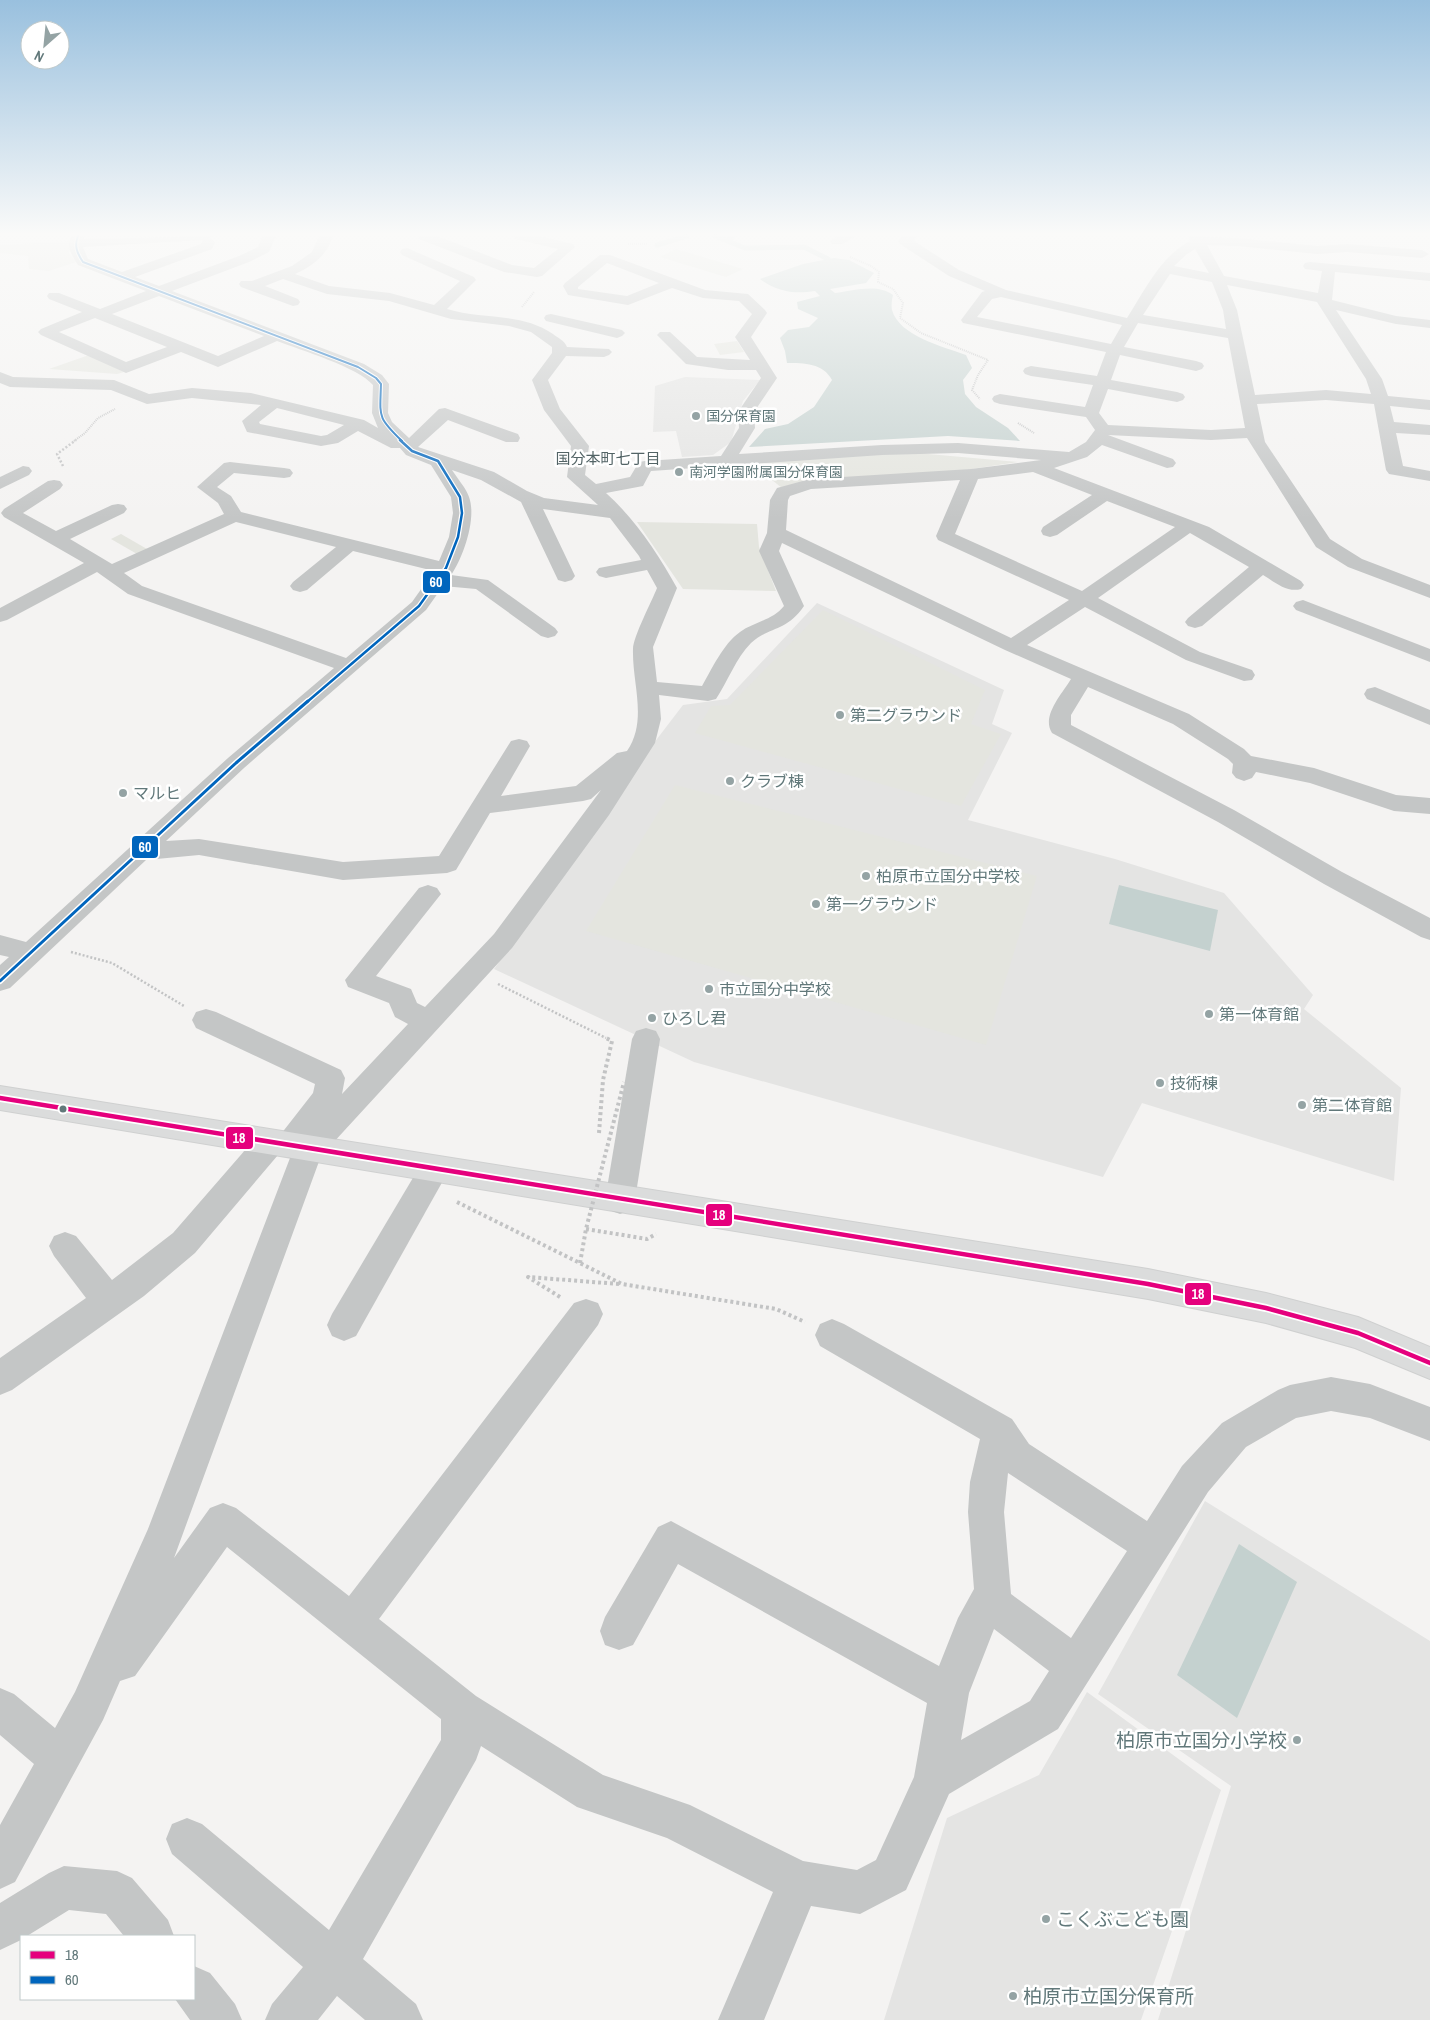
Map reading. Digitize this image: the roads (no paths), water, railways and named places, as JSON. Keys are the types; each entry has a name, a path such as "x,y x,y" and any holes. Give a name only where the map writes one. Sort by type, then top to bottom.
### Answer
{"highway":[{"path":"0,1098 434,1170 1148,1284 1266,1308 1358,1333 1430,1363"}],"street":[{"path":"51,330 46,332 126,368 181,347"},
{"path":"140,330 218,362 276,336"},
{"path":"262,330 358,367 376,378 381,384 380,413 384,424 410,449"},
{"path":"0,1378 108,1301 184,1243 428,1022 503,942 601,809 644,743 650,719 643,647 667,588 654,563 631,531 596,491 576,477 580,446 552,410 540,380 560,351 559,345 538,330"},
{"path":"609,330 617,332"},
{"path":"730,459 730,454 747,428 746,412 769,378 743,337 748,330"},
{"path":"1016,330 1196,366"},
{"path":"1127,330 1114,351 1091,413 1101,434 1167,463"},
{"path":"1205,330 1234,334"},
{"path":"1233,330 1256,442 1324,543 1355,563 1430,592"},
{"path":"1343,330 1374,379 1382,401 1395,470 1430,476"},
{"path":"665,335 692,361 728,365 760,365"},
{"path":"560,351 604,352"},
{"path":"1038,356 1027,378 1102,382 1177,397"},
{"path":"0,377 10,382 114,385 147,399 192,393 251,398 274,403 358,424 438,462 466,468 493,478 518,495 529,499 558,507 615,513"},
{"path":"1247,400 1326,395 1430,405"},
{"path":"1000,399 1091,413"},
{"path":"274,403 250,421 253,428 321,441 332,439 358,424"},
{"path":"410,449 445,413 512,438"},
{"path":"1386,428 1430,430"},
{"path":"1101,434 1211,435 1254,433"},
{"path":"647,689 665,688 708,694 745,638 777,623 789,614 794,606 769,551 776,533 779,500 783,492 810,484 971,474 1037,460 1072,457 1093,446 1101,434"},
{"path":"596,491 604,486 637,482 645,466 730,459 948,448 1037,460 1105,494 1202,531 1294,585"},
{"path":"234,516 225,500 206,487 248,451"},
{"path":"0,981 236,763 419,606 442,574 458,537 462,514 460,497 438,462"},
{"path":"230,467 284,473"},
{"path":"0,484 24,471"},
{"path":"971,474 945,536 1084,599 1194,656 1244,675"},
{"path":"55,477 5,512 56,538 104,567 135,590 350,666"},
{"path":"1050,531 1105,494"},
{"path":"529,499 565,576"},
{"path":"56,538 118,509"},
{"path":"0,616 104,567 234,516 349,545 481,584 548,632"},
{"path":"1012,646 1084,599 1188,526"},
{"path":"776,533 1012,646 1181,719 1236,754 1244,768 1314,776 1394,803 1430,806"},
{"path":"300,586 349,545"},
{"path":"606,572 654,563"},
{"path":"1195,622 1262,566"},
{"path":"1303,606 1430,656"},
{"path":"1084,677 1060,715 1060,728 1226,816 1333,878 1430,930"},
{"path":"1375,694 1430,718"},
{"path":"481,806 583,793 644,743"},
{"path":"140,852 200,847 343,872 447,864 519,746"},
{"path":"428,894 358,980 401,996 405,1009 428,1022"},
{"path":"0,945 36,948"},
{"path":"0,1867 89,1706 164,1536 290,1146 327,1097 331,1078 206,1020"},
{"path":"620,1200 646,1039"},
{"path":"344,1324 434,1170"},
{"path":"65,1246 108,1301"},
{"path":"352,1623 586,1314"},
{"path":"832,1335 1000,1431 1016,1457 1152,1546"},
{"path":"934,1780 1044,1715 1195,1479 1234,1435 1290,1402 1331,1394 1370,1401 1430,1424"},
{"path":"89,1706 223,1521 462,1710 592,1792 675,1820 799,1882 860,1892 891,1875 934,1780 949,1693 980,1616 993,1592 986,1512 988,1482 1000,1431"},
{"path":"619,1631 671,1540 949,1693"},
{"path":"980,1616 1076,1666"},
{"path":"0,1708 60,1759"},
{"path":"288,2020 334,1965 461,1745 462,1710"},
{"path":"187,1839 400,2020"},
{"path":"740,2020 799,1882"},
{"path":"0,1928 64,1888 117,1894 151,1935"},
{"path":"195,1990 219,2020"}],"place":[{"name":"国分保育園","path":"696,416"},
{"name":"南河学園附属国分保育園","path":"679,472"},
{"name":"第二グラウンド","path":"840,715"},
{"name":"クラブ棟","path":"730,781"},
{"name":"マルヒ","path":"123,793"},
{"name":"柏原市立国分中学校","path":"866,876"},
{"name":"第一グラウンド","path":"816,904"},
{"name":"市立国分中学校","path":"709,989"},
{"name":"第一体育館","path":"1209,1014"},
{"name":"ひろし君","path":"652,1018"},
{"name":"技術棟","path":"1160,1083"},
{"name":"第二体育館","path":"1302,1105"},
{"name":"柏原市立国分小学校","path":"1297,1740"},
{"name":"こくぶこども園","path":"1046,1919"},
{"name":"柏原市立国分保育所","path":"1013,1996"}],"district":[{"name":"国分本町七丁目","path":"608,459"}]}
